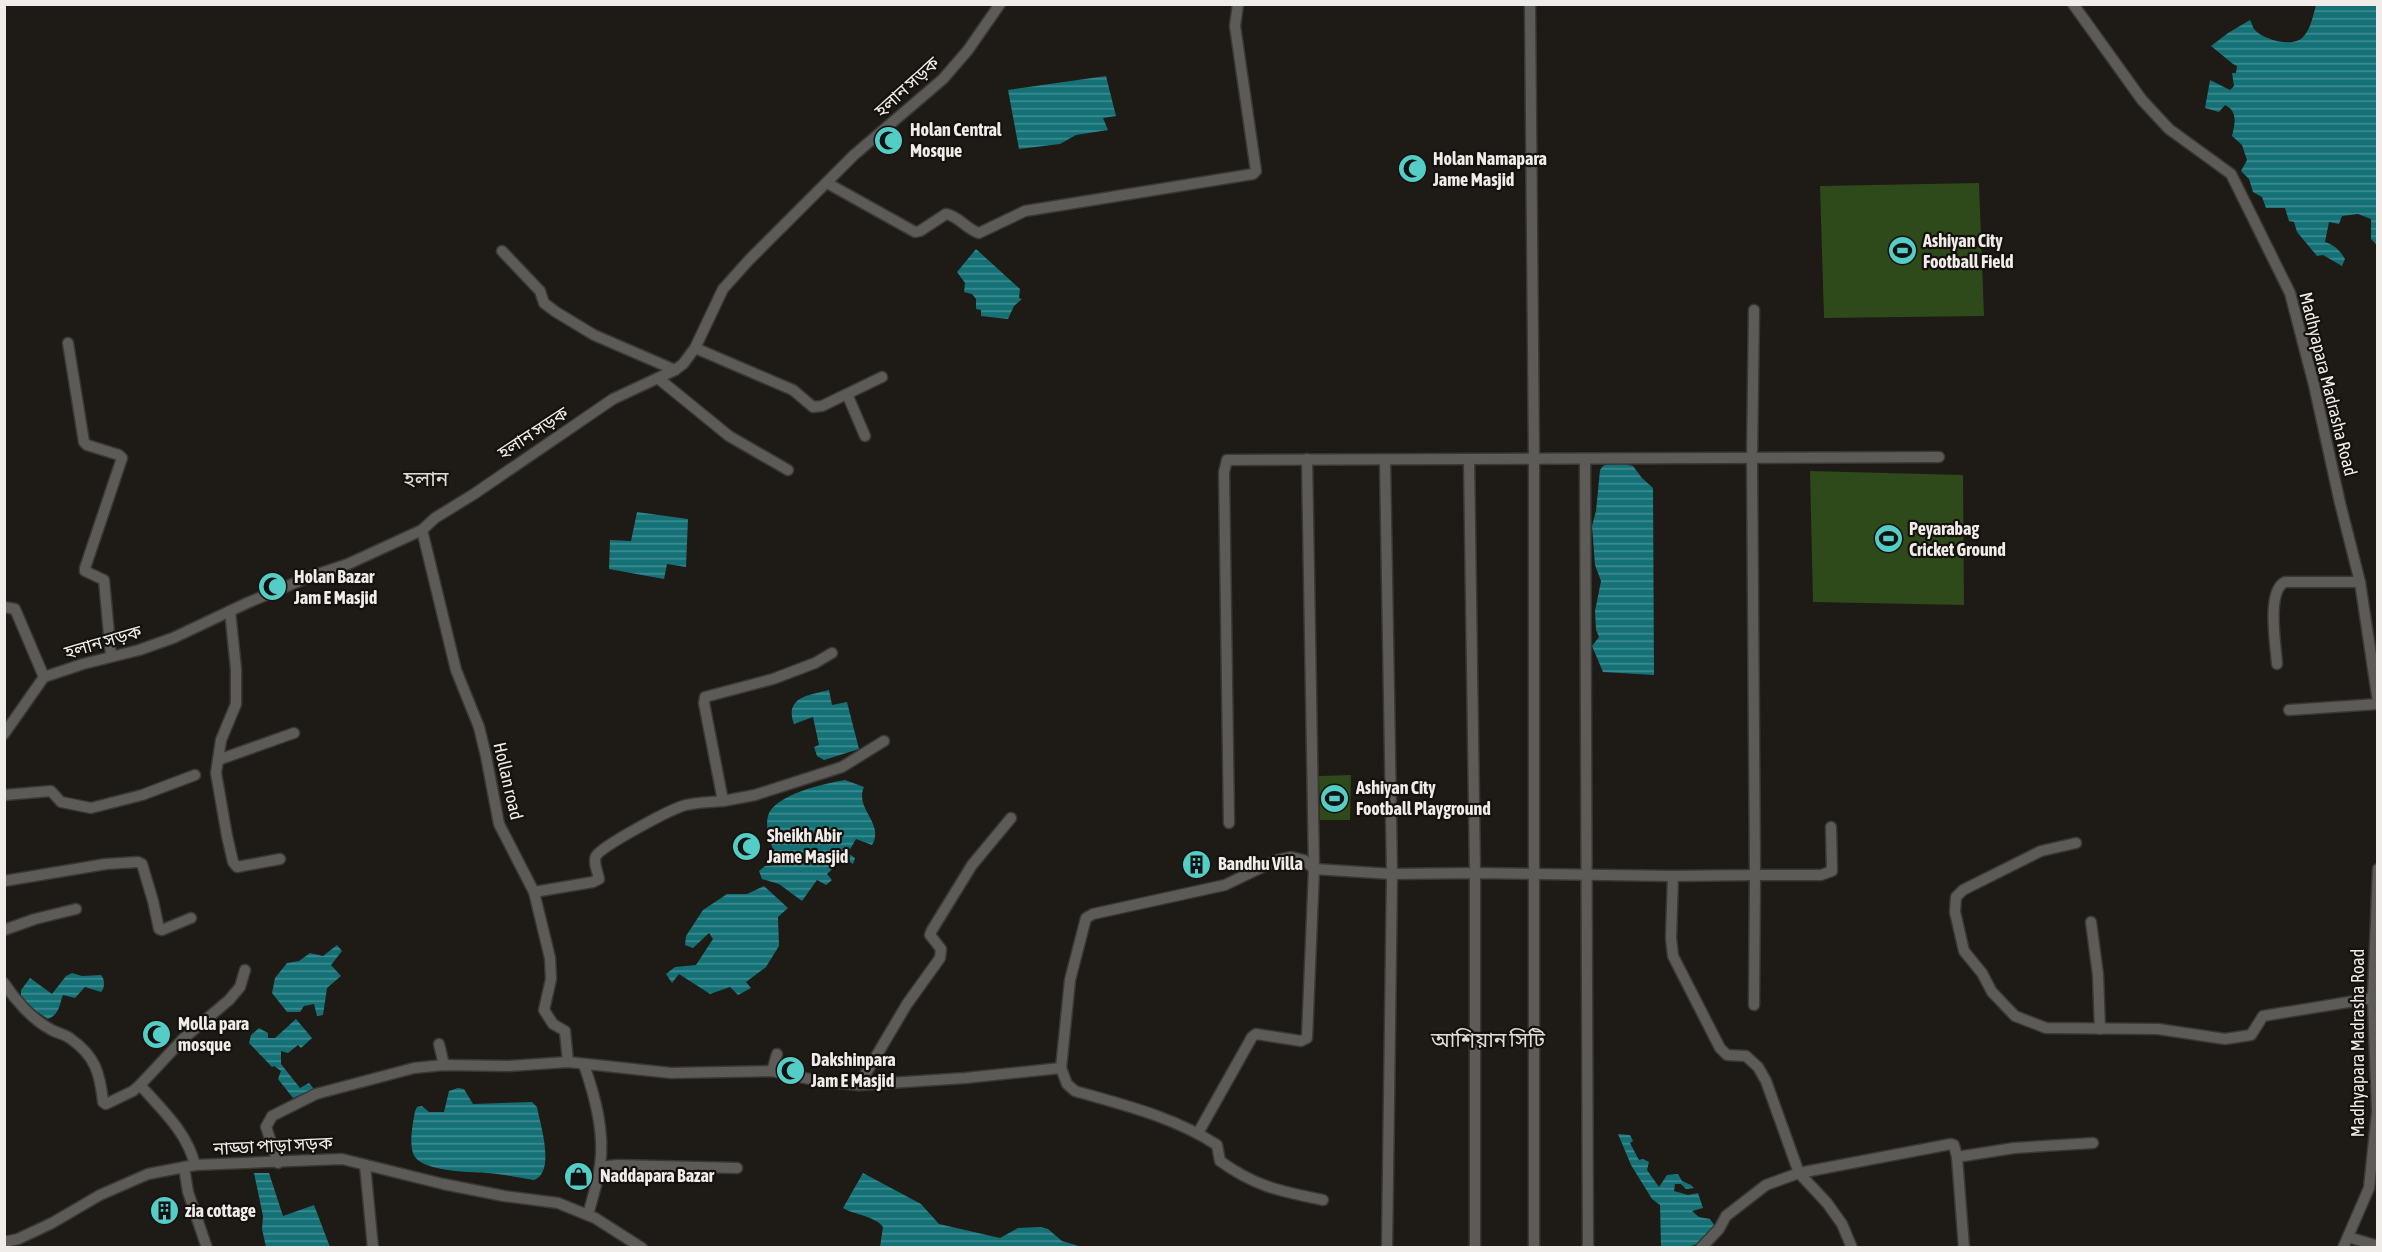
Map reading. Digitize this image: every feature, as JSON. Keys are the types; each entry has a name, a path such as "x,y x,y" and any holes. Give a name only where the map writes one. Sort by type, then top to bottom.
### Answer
{"street":[{"name":"হলান সড়ক","path":"44,677 173,638 230,611 309,577 359,559 422,530 435,518 613,399 675,370 695,348 723,290 854,155 943,79 979,35 1000,4"},
{"path":"827,183 915,231 920,231 945,214 952,215 972,231 979,232 1025,211 1253,174 1256,171 1235,26 1238,4"},
{"path":"1530,4 1534,459 1534,1248"},
{"name":"Madhyapara Madrasha Road","path":"2073,4 2142,100 2169,129 2231,174 2290,293 2360,582 2378,703"},
{"path":"502,252 540,291 544,303 556,312 594,335 675,370"},
{"path":"1754,310 1752,458 1754,1005"},
{"path":"68,343 84,442 87,445 119,454 122,458 85,568 85,571 104,580 111,656"},
{"path":"695,348 793,390 813,406 822,406 882,376"},
{"path":"659,379 729,436 788,470"},
{"path":"847,394 865,436"},
{"path":"1229,824 1225,464 1227,460 1939,457"},
{"path":"1197,1133 1252,1037 1256,1034 1301,1041 1308,1038 1314,869 1307,459"},
{"path":"1385,459 1392,874 1387,1248"},
{"path":"1469,459 1474,873 1475,1248"},
{"path":"1585,459 1588,1248"},
{"name":"Hollan road","path":"422,530 456,670 478,727 486,756 499,824 534,892 550,958 551,979 544,1010 553,1024 565,1030 568,1062"},
{"path":"2277,664 2273,618 2280,584 2285,582 2360,582"},
{"path":"4,607 15,609 44,677 8,729"},
{"path":"230,611 236,669 236,704 221,740 216,773 233,862 237,867 280,859"},
{"path":"723,801 704,703 705,697 773,679 814,663 832,653"},
{"path":"2289,710 2378,703"},
{"path":"218,760 294,733"},
{"path":"534,892 599,879 595,861 597,855 663,813 686,805 755,795 843,766 884,741"},
{"path":"4,795 51,791 62,802 91,808 142,795 195,775"},
{"path":"859,1085 906,1004 940,958 941,949 931,938 932,930 972,865 1011,818"},
{"path":"1323,1200 1263,1187 1238,1174 1220,1161 1217,1145 1197,1133 1143,1110 1075,1091 1067,1084 1061,1068 1070,980 1086,918 1093,914 1225,885 1277,860 1291,857 1304,860 1314,869 1392,874 1821,875 1832,871 1831,827"},
{"path":"2076,843 2041,851 1963,890 1956,897 1955,912 1964,951 1982,973 1992,992 2015,1016 2046,1028 2158,1029 2225,1039 2251,1035 2263,1016 2373,998"},
{"path":"4,881 106,864 138,862 142,864 159,928 162,930 190,918"},
{"name":"Madhyapara Madrasha Road","path":"2343,1248 2369,1188 2377,1112 2376,1032 2373,998 2378,869"},
{"path":"1673,876 1671,938 1673,956 1722,1052 1727,1055 1746,1056 1758,1068 1766,1081 1799,1173 1827,1203 1842,1224 1852,1248"},
{"path":"4,930 76,909"},
{"path":"2091,922 2098,975 2100,1029"},
{"path":"4,983 14,998 49,1028 70,1038 90,1056 101,1077 103,1102 106,1104 133,1091 184,1038 229,1000 240,987 245,970"},
{"path":"439,1044 444,1065"},
{"path":"772,1071 777,1054"},
{"path":"278,1163 266,1127 272,1116 316,1094 414,1068 444,1065 509,1066 568,1062 671,1073 772,1071 859,1085 965,1078 1061,1068"},
{"path":"584,1065 595,1094 602,1148 600,1167 588,1215"},
{"path":"140,1085 179,1129 191,1149 188,1192 207,1248"},
{"path":"1957,1157 2014,1148 2093,1143"},
{"path":"1701,1248 1719,1229 1726,1216 1766,1185 1799,1173 1951,1144 1954,1145 1957,1157 1964,1248"},
{"name":"নাড্ডা পাড়া সড়ক","path":"4,1242 26,1235 100,1195 148,1174 189,1166 342,1159 504,1197 558,1203 588,1215 642,1248"},
{"path":"366,1165 373,1248"},
{"path":"600,1167 617,1165 737,1168"},
{"path":"620,1235 622,1248"},
{"path":"2348,1237 2378,1246"}],"green space":[{"name":"Ashiyan City Football Field","path":"1979,183 1984,316 1824,318 1820,186"},
{"name":"Peyarabag Cricket Ground","path":"1810,471 1963,475 1964,605 1813,602"},
{"name":"Ashiyan City Football Playground","path":"1351,775 1350,820 1320,820 1319,776"}],"water":[{"path":"2316,5 2377,5 2377,245 2371,239 2371,219 2358,214 2342,216 2339,224 2329,222 2325,242 2336,248 2343,256 2345,259 2342,266 2323,255 2317,256 2297,232 2294,222 2289,221 2285,208 2266,208 2262,197 2253,192 2249,179 2241,171 2247,160 2242,145 2232,136 2234,114 2225,105 2219,112 2205,108 2210,80 2230,90 2234,86 2232,73 2236,73 2237,66 2211,46 2250,20 2258,33 2271,39 2285,42 2298,40 2308,30"},
{"path":"1106,76 1116,116 1103,118 1108,130 1076,135 1060,144 1019,149 1008,90"},
{"path":"976,249 1020,289 1019,298 1022,299 1014,306 1008,319 981,316 981,310 976,309 976,299 972,294 964,292 965,283 957,272"},
{"path":"1614,462 1633,466 1653,488 1654,675 1603,672 1592,646 1599,637 1596,630 1595,611 1601,581 1595,565 1592,526 1596,511 1600,470 1603,466"},
{"path":"637,512 688,519 686,567 667,564 664,579 609,569 610,540 631,541"},
{"path":"829,690 832,705 847,702 859,749 824,760 817,756 814,747 819,745 813,717 794,724 792,708 795,703 806,696"},
{"path":"845,780 864,787 863,802 875,830 872,845 856,839 848,853 855,858 853,864 844,858 827,874 832,880 826,885 817,880 802,901 779,884 762,879 759,871 765,866 779,865 767,828 768,816 772,809 779,802 801,791"},
{"path":"764,886 788,908 778,917 779,946 766,967 746,982 751,988 738,995 730,987 710,994 679,974 672,983 666,974 675,967 696,965 713,939 709,933 693,948 685,945 686,936 703,910 727,894 747,894"},
{"path":"337,945 342,951 331,965 341,976 327,988 323,1015 317,1016 314,1004 304,1006 300,1012 287,1012 272,993 275,978 287,963 299,961 310,953 323,956"},
{"path":"72,973 82,976 101,975 104,986 101,992 85,987 75,998 63,995 57,1012 48,1019 30,1007 21,997 21,990 30,978 52,994 66,976"},
{"path":"296,1019 312,1038 301,1048 298,1045 288,1053 281,1051 281,1064 300,1088 309,1083 314,1089 293,1098 278,1079 281,1071 272,1067 249,1043 251,1035 259,1028 268,1033 268,1038 275,1038"},
{"path":"464,1089 473,1104 532,1102 537,1107 545,1147 544,1168 541,1175 534,1180 446,1170 425,1164 417,1159 411,1143 417,1107 422,1106 429,1112 444,1112 449,1091"},
{"path":"1618,1134 1630,1135 1633,1141 1630,1143 1639,1160 1649,1162 1647,1170 1659,1187 1667,1175 1678,1174 1682,1181 1691,1185 1694,1188 1686,1189 1681,1184 1675,1184 1674,1191 1688,1195 1698,1193 1703,1208 1692,1211 1699,1217 1710,1219 1717,1229 1703,1241 1692,1246 1661,1247 1660,1205 1652,1199 1631,1165"},
{"path":"254,1173 269,1173 283,1216 314,1205 330,1247 266,1247 262,1229 263,1216"},
{"path":"863,1173 921,1204 939,1224 1000,1238 1018,1228 1041,1227 1048,1229 1062,1241 1082,1247 880,1247 883,1227 875,1220 843,1208"}],"place":[{"name":"Holan Central Mosque","path":"889,140"},
{"name":"Holan Namapara Jame Masjid","path":"1412,169"},
{"name":"Ashiyan City Football Field","path":"1902,251"},
{"name":"Peyarabag Cricket Ground","path":"1888,539"},
{"name":"Holan Bazar Jam E Masjid","path":"273,587"},
{"name":"Ashiyan City Football Playground","path":"1335,798"},
{"name":"Sheikh Abir Jame Masjid","path":"746,846"},
{"name":"Bandhu Villa","path":"1197,864"},
{"name":"Molla para mosque","path":"157,1034"},
{"name":"Dakshinpara Jam E Masjid","path":"790,1070"},
{"name":"Naddapara Bazar","path":"579,1176"},
{"name":"zia cottage","path":"164,1211"}],"district":[{"name":"হলান","path":"426,479"},
{"name":"আশিয়ান সিটি","path":"1488,1040"}]}
